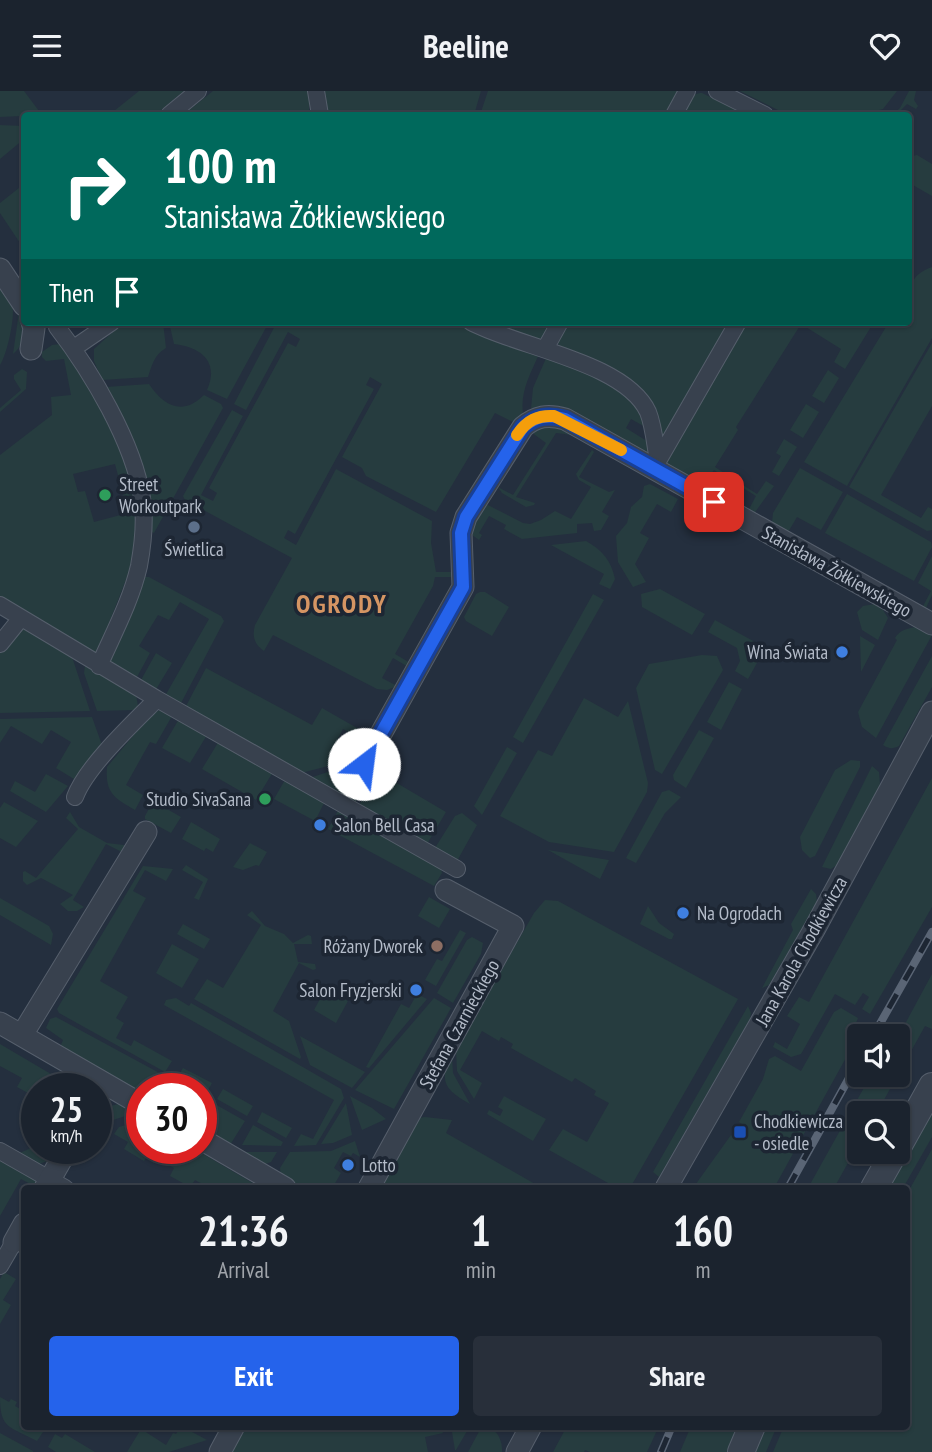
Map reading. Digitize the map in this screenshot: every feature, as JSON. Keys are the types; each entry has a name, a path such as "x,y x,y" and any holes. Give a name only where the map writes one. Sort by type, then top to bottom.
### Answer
{"street":[{"path":"173,112 198,91"},
{"path":"676,112 687,91"},
{"path":"718,91 759,112"},
{"path":"312,112 316,95"},
{"path":"0,269 21,300"},
{"path":"31,349 33,326"},
{"path":"57,326 97,384 129,455 142,496 144,531 138,569 99,666"},
{"path":"74,348 106,326"},
{"path":"480,326 510,340 545,349 601,372 638,398 652,423 658,461 735,326"},
{"path":"545,349 558,326"},
{"name":"Stanisława Żółkiewskiego","path":"364,764 463,587 461,533 466,517 523,427 542,415 565,419 932,624"},
{"path":"0,605 99,666 457,869"},
{"path":"0,645 21,618"},
{"path":"75,797 79,786 157,699"},
{"name":"Jana Karola Chodkiewicza","path":"668,1185 815,928 932,712"},
{"path":"22,1035 146,832"},
{"name":"Stefana Czarnieckiego","path":"371,1185 513,926 446,890"},
{"path":"0,1023 22,1035 75,1073"},
{"path":"910,1125 932,1086"},
{"path":"217,1148 280,1185"},
{"path":"0,1151 54,1185 62,1164"},
{"path":"876,1185 888,1164"},
{"path":"0,1266 19,1233"},
{"path":"220,1452 232,1430"},
{"path":"517,1452 529,1430"},
{"path":"741,1452 750,1430"}],"green space":[{"path":"0,91 24,91 40,112 21,112 21,116 0,117"},
{"path":"139,91 184,91 159,112 113,112"},
{"path":"213,91 309,91 309,112 187,112"},
{"path":"323,91 481,91 475,112 325,112"},
{"path":"488,91 680,91 668,112 481,112"},
{"path":"740,91 897,91 883,109 872,112 782,112"},
{"path":"909,91 916,91 916,109 907,104 895,112"},
{"path":"702,93 740,112 683,112 693,95"},
{"path":"0,125 21,126 21,142 0,159"},
{"path":"917,155 932,164 932,196 912,185 912,156"},
{"path":"21,186 21,244 0,213 0,203"},
{"path":"932,267 932,338 847,486 804,462 887,326 912,326 912,284 923,271"},
{"path":"0,284 10,298 13,316 0,365"},
{"path":"19,312 24,334 21,345 13,354"},
{"path":"120,326 163,326 166,348 156,357 148,377 102,380 94,361 94,349"},
{"path":"170,326 267,326 227,399 207,390 211,371 205,357 192,348 174,344"},
{"path":"275,326 465,326 477,333 539,354 525,390 523,413 513,422 495,413 436,512 366,476 362,468 342,457 382,384 370,377 366,385 374,389 295,534 288,530 284,538 296,545 336,469 432,521 431,543 436,572 454,572 454,577 435,577 433,586 395,654 412,664 410,668 393,658 382,678 397,686 387,690 377,689 273,635 264,651 258,646 254,633 255,625 292,558 185,500 183,496 232,410 243,416 201,495 213,501 217,493 209,488 288,343 296,347 300,339 288,332 246,410 234,404"},
{"path":"498,326 551,326 545,337 539,339"},
{"path":"567,326 729,326 665,436 662,435 656,414 559,346 558,342"},
{"path":"743,326 800,326 736,427 738,430 715,467 757,494 766,481 774,486 753,515 748,511 756,496 714,470 701,486 664,464"},
{"path":"804,326 872,326 845,369 834,362 841,349"},
{"path":"932,343 932,406 881,495 921,518 928,507 932,509 932,530 927,531 849,487"},
{"path":"60,344 91,386 123,457 136,497 137,530 131,567 96,656 0,600 0,455 52,415 51,397 71,395 64,359 46,361 42,357 42,352 52,345","holes":["115,464 128,513 94,522 85,491 78,492 73,474"]},
{"path":"547,356 596,376 630,398 639,409 647,428 631,419 626,428 650,443 651,457 566,409 552,406 531,409 533,388"},
{"path":"22,369 27,372 26,389 0,412 0,408 21,390 14,375"},
{"path":"828,370 839,378 824,403 812,396"},
{"path":"149,384 160,398 174,406 188,406 204,395 221,404 223,408 154,533 150,531 106,387"},
{"path":"806,404 819,412 803,438 790,430"},
{"path":"557,426 573,435 556,433 516,497 535,503 526,507 502,493 498,487 513,495 546,443 531,432 539,427"},
{"path":"784,439 797,447 779,476 772,472 781,456 776,453"},
{"path":"592,450 594,452 579,477 609,492 615,490 602,512 609,516 601,530 594,531 592,523 577,524 577,533 522,539 504,529 506,525 489,516 479,533 482,535 479,540 472,535 474,523 486,504 523,523 530,524 541,520 555,511 571,519 591,487 579,480 576,474"},
{"path":"800,468 843,492 821,530 797,517 787,534 772,523 773,513"},
{"path":"650,484 678,499 671,512 657,504 640,533 649,538 635,564 646,582 633,587 618,562 616,536 627,523 631,507 642,497 644,486"},
{"path":"847,494 931,542 932,547 914,581 825,533"},
{"path":"586,541 601,552 611,566 615,579 610,589 599,584 604,574 551,545"},
{"path":"932,556 932,595 925,610 922,608 931,591 918,583"},
{"path":"145,577 221,616 224,621 180,705 165,696 209,619 180,602 169,620 158,615 139,646 150,653 137,677 109,663 141,579"},
{"path":"660,589 705,614 692,635 642,607 641,594"},
{"path":"485,592 509,607 492,636 466,621 464,617 476,594"},
{"path":"593,594 604,600 523,743 513,737"},
{"path":"875,604 888,618 878,640 862,630 857,612 863,606"},
{"path":"715,620 755,642 762,654 748,679 735,671 740,661 737,648 708,632"},
{"path":"20,627 72,657 90,711 0,713 0,653"},
{"path":"915,627 932,635 876,738 862,727 858,712 897,640 895,638 906,629"},
{"path":"860,636 875,645 861,672"},
{"path":"156,653 172,663 155,691 141,683 141,680"},
{"path":"702,655 717,656 723,670 662,774 655,770 636,688 649,664"},
{"path":"932,656 932,687 899,746 891,748 883,745"},
{"path":"85,665 136,695 138,706 135,710 97,711 84,673"},
{"path":"206,668 312,725 322,708 364,732 366,737 361,739 343,729 330,754 344,762 301,773 185,708"},
{"path":"729,682 742,689 721,730 707,722"},
{"path":"584,698 618,717 628,701 648,783 647,792 614,852 549,842 500,816 538,750 552,756"},
{"path":"161,710 172,716 156,744 150,742 126,785 143,795 135,810 112,794 107,767 152,713"},
{"path":"92,717 102,745 74,779 56,768 71,742 51,730 42,744 11,726 0,743 0,719"},
{"path":"179,719 207,735 190,763 162,748"},
{"path":"699,730 714,738 686,788 674,780 673,775"},
{"path":"219,741 273,772 256,800 202,769"},
{"path":"507,747 517,753 482,815 474,806"},
{"path":"851,760 860,761 860,767 815,856 810,858 802,850 800,837 835,770"},
{"path":"357,762 372,770 355,803 310,778"},
{"path":"872,766 879,772 880,785 837,865 831,869 822,867"},
{"path":"378,772 446,812 427,844 359,805"},
{"path":"46,774 68,786 46,812 10,791 15,781 35,792"},
{"path":"286,778 325,801 315,821 274,799"},
{"path":"932,778 932,907 870,1014 862,1009 869,997 863,993 855,1005 835,994 801,1054 791,1057 773,1047 775,1042 787,1049 800,1024 787,1016 799,997 809,1002"},
{"path":"669,790 681,797 665,813 636,863 626,858 662,792"},
{"path":"153,801 181,817 171,833 145,819"},
{"path":"4,802 38,821 16,847 0,838 0,808"},
{"path":"339,809 441,869 442,873 434,886 328,829"},
{"path":"70,812 79,827 107,843 126,847 122,852 106,844 73,900 84,907 77,911 68,911 60,904 73,895 41,878 27,885 23,881 25,871 36,878 78,829 66,818"},
{"path":"462,813 477,825 457,861 435,848 455,816"},
{"path":"191,822 220,839 213,852 206,848 204,851 182,839"},
{"path":"250,843 267,852 259,866 243,870 233,867"},
{"path":"548,850 609,860 600,879"},
{"path":"186,865 208,879 199,900 194,898 203,882 182,870"},
{"path":"143,866 173,869 166,881 145,870 133,891 146,898 100,981 128,997 116,1018 124,1023 116,1038 131,1046 134,1040 172,1061 165,1072 59,1013 57,1009"},
{"path":"811,889 816,894 817,902 769,985 762,988 793,930 791,924"},
{"path":"429,897 450,909 439,928 418,916"},
{"path":"0,898 49,926 53,934 51,945 0,915"},
{"path":"545,900 558,901 738,999 632,1185 612,1185 549,1150 563,1129 587,1142 609,1103 594,1095 596,1091 575,1078 572,1082 511,1048 513,1044 501,1037 499,1041 482,1031 460,1070 482,1083 474,1099 457,1071 456,1049 534,913"},
{"path":"648,906 659,923 674,934 672,939 640,924"},
{"path":"252,911 265,926 284,934 293,943 311,936 312,944 294,944 298,962 315,964 316,969 299,963 273,1011 289,1021 300,1059 194,999 207,979 223,988 261,925 247,915"},
{"path":"183,924 210,939 204,949 177,934"},
{"path":"460,930 466,933 436,986 425,980 437,959 442,961"},
{"path":"472,937 483,943 481,954 453,1003 437,993 467,940"},
{"path":"172,944 199,959 182,988 156,973"},
{"path":"932,974 932,1029 925,1026 910,1053 910,1024 905,1024"},
{"path":"326,988 348,1001 336,1023 314,1010"},
{"path":"417,994 427,999 369,1068 366,1067 401,1004 409,1008"},
{"path":"176,998 189,1006 191,1003 341,1089 344,1098 316,1145 294,1146 301,1134 313,1139 334,1100 164,1005 166,1000"},
{"path":"434,998 451,1008 394,1109 355,1090"},
{"path":"748,1006 750,1019 659,1177 653,1172"},
{"path":"841,1008 858,1018 858,1024 847,1024 847,1056 776,1185 695,1185 731,1135 738,1139 745,1126 739,1122 763,1079 769,1059 775,1056 801,1071 834,1012"},
{"path":"56,1017 159,1073 126,1073 126,1084 112,1076 112,1073 106,1073 60,1047 63,1040 46,1028 50,1019"},
{"path":"300,1036 365,1072 352,1088 310,1065"},
{"path":"0,1044 49,1073 21,1073 21,1077 0,1066"},
{"path":"452,1056 453,1073 470,1104 455,1095 447,1085 445,1073"},
{"path":"183,1068 193,1073 180,1073"},
{"path":"864,1087 891,1087 883,1101 857,1101"},
{"path":"223,1089 253,1106 247,1116 217,1099"},
{"path":"350,1096 372,1108 386,1119 362,1130"},
{"path":"504,1096 546,1119 533,1141 487,1114 489,1110 500,1116 503,1110 498,1107"},
{"path":"346,1103 352,1135 333,1143 321,1144"},
{"path":"217,1105 245,1121 230,1145 217,1138"},
{"path":"112,1106 126,1106 126,1116 112,1120"},
{"path":"932,1111 932,1137 905,1185 890,1185 902,1164 910,1164 910,1150"},
{"path":"262,1112 292,1128 286,1138 257,1122"},
{"path":"418,1118 452,1120 446,1133 537,1185 381,1185"},
{"path":"847,1118 847,1164 836,1185 810,1185"},
{"path":"126,1125 126,1141 114,1134 119,1127"},
{"path":"253,1125 283,1142 281,1146 242,1145"},
{"path":"355,1141 360,1157 343,1152 334,1168 341,1173 334,1185 295,1185 281,1177 280,1168 290,1152 331,1151"},
{"path":"932,1149 932,1452 773,1452 782,1430 910,1430 910,1189"},
{"path":"242,1152 277,1152 271,1162 262,1165"},
{"path":"0,1161 41,1183 32,1185 21,1179 0,1216"},
{"path":"217,1162 256,1185 204,1185 195,1180 191,1185 186,1185 170,1176 174,1168 167,1164"},
{"path":"4,1272 16,1279 3,1300 11,1305 0,1324 0,1279"},
{"path":"0,1397 9,1402 11,1399 17,1402 15,1406 21,1409 21,1430 44,1430 37,1441 8,1426 0,1408"},
{"path":"140,1430 166,1445 173,1433 176,1434 178,1430 188,1430 207,1440 169,1452 127,1452"},
{"path":"245,1430 442,1430 443,1433 425,1437 428,1452 232,1452"},
{"path":"452,1430 468,1430 456,1450"},
{"path":"480,1430 493,1430 498,1435 502,1452 468,1452"},
{"path":"565,1430 657,1430 647,1452 553,1452"},
{"path":"689,1430 736,1430 728,1452 680,1452"},
{"path":"764,1430 775,1430 766,1452 755,1452"},
{"path":"0,1433 33,1451 33,1452 0,1452"},
{"path":"55,1434 62,1438 65,1434 95,1452 56,1452 48,1447"}],"railway":[{"path":"880,1024 932,932"},
{"path":"790,1185 847,1082"},
{"path":"661,1452 670,1430"}],"slow traffic":[{"path":"517,435 531,420 542,415 554,416 565,419 621,450"}],"place":[{"name":"Street Workoutpark","path":"105,495"},
{"name":"Świetlica","path":"194,527"},
{"name":"Wina Świata","path":"842,652"},
{"name":"Studio SivaSana","path":"265,799"},
{"name":"Salon Bell Casa","path":"320,825"},
{"name":"Na Ogrodach","path":"683,913"},
{"name":"Różany Dworek","path":"437,946"},
{"name":"Salon Fryzjerski","path":"416,990"},
{"name":"Chodkiewicza - osiedle","path":"740,1132"},
{"name":"Lotto","path":"348,1165"}],"district":[{"name":"OGRODY","path":"342,603"}],"route":[{"path":"364,764 463,587 461,533 466,517 523,427 531,420 542,415 565,419 714,502"}]}
